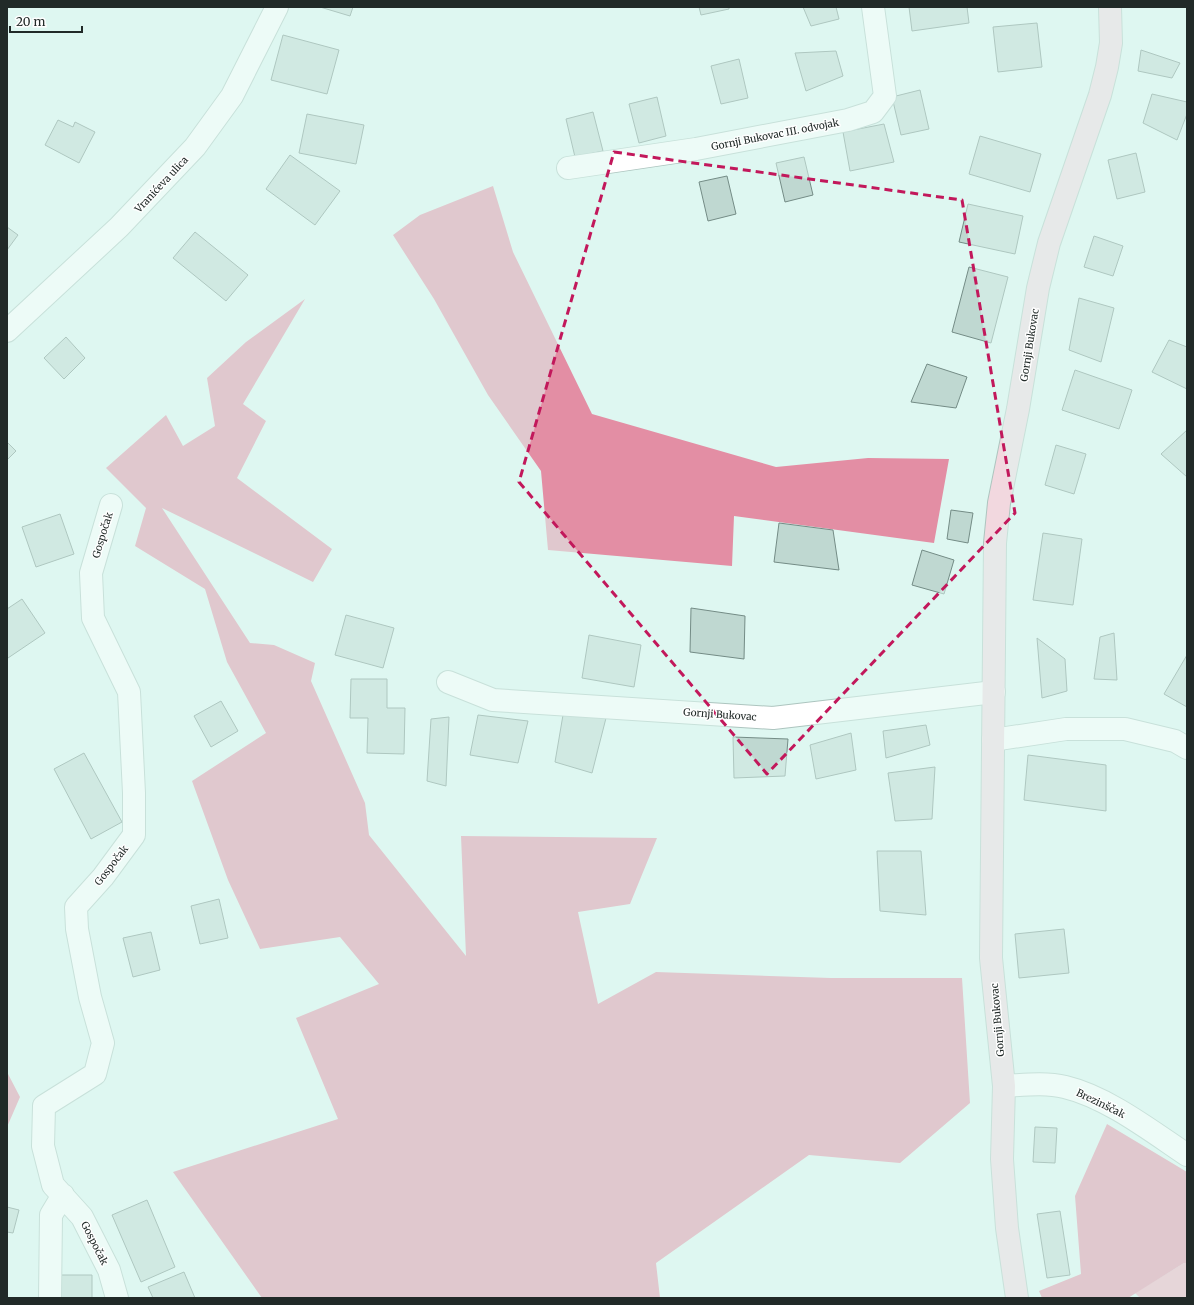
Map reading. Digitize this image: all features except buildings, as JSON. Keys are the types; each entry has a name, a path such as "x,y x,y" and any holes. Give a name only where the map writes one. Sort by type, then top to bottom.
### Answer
{"street":[{"name":"Vranićeva ulica","path":"7,331 119,228 195,147 232,96 277,7"},
{"name":"Gornji Bukovac III. odvojak","path":"568,168 703,147 848,120 873,112 885,96 873,7"},
{"name":"Gornji Bukovac","path":"1017,1298 1006,1228 1002,1159 1004,1086 991,958 995,543 1000,503 1018,409 1038,288 1049,243 1100,96 1107,67 1110,43 1110,7"},
{"name":"Gospočak","path":"111,505 91,573 93,618 129,692 134,793 134,836 103,877 76,907 77,929 90,997 103,1043 94,1074 44,1106 43,1146 53,1185 82,1217 109,1270 116,1298"},
{"name":"Gornji Bukovac","path":"448,682 493,700 773,718 994,692"},
{"path":"994,740 1066,730 1125,729 1175,741 1187,748"},
{"name":"Brezinščak","path":"1004,1086 1042,1084 1063,1086 1086,1094 1130,1117 1187,1156"},
{"path":"50,1298 51,1215 62,1195"}],"highlighted area":[{"path":"614,152 962,200 1015,513 767,774 519,482"}],"shaded area":[{"path":"493,186 513,252 592,414 776,467 868,458 949,459 934,543 734,516 732,566 548,550 541,471 488,395 434,299 393,235 420,215"},
{"path":"305,299 243,404 266,421 237,478 332,549 313,582 162,508 250,643 274,645 315,663 311,681 365,803 369,835 466,956 461,836 657,838 630,904 578,912 598,1004 656,972 831,978 962,978 970,1103 900,1163 809,1155 656,1263 660,1298 262,1298 173,1172 338,1119 296,1018 379,984 340,937 260,949 228,880 192,781 266,733 227,662 205,589 135,546 146,508 106,468 166,415 183,446 215,426 207,378 246,342"},
{"path":"7,1072 20,1097 7,1127"},
{"path":"1107,1124 1187,1172 1187,1263 1184,1263 1128,1298 1042,1298 1039,1291 1081,1274 1075,1196"},
{"path":"1184,1263 1187,1263 1187,1298 1140,1298 1135,1293"}]}
